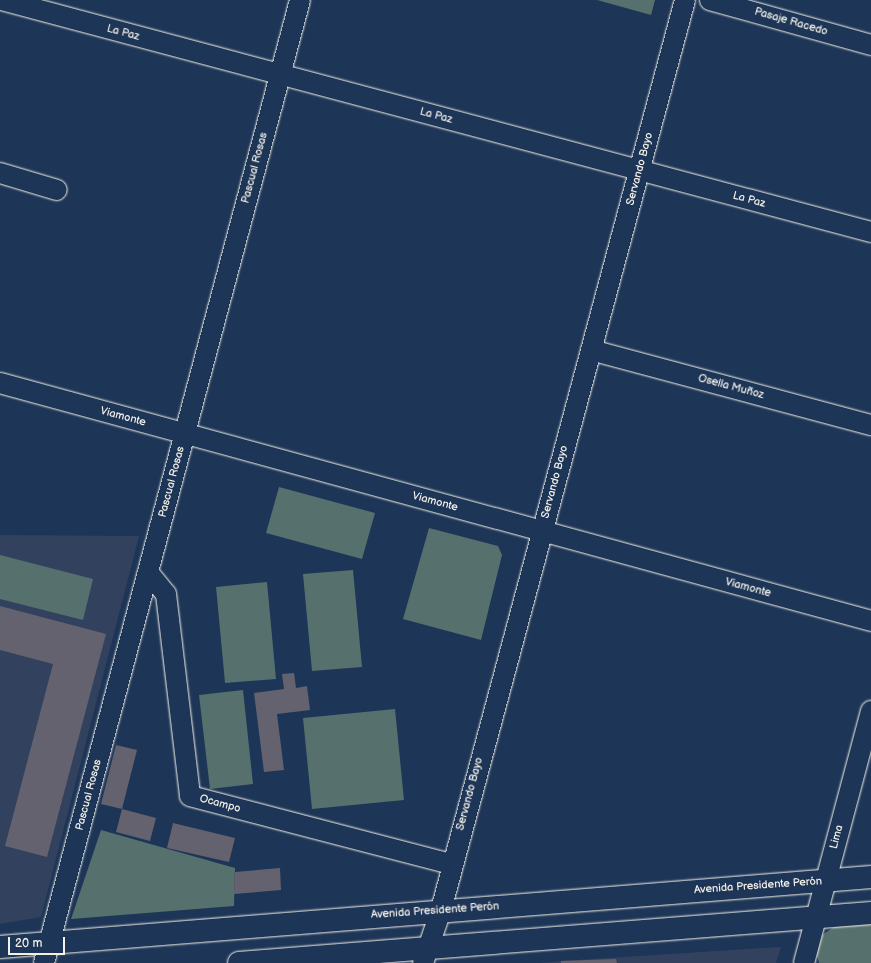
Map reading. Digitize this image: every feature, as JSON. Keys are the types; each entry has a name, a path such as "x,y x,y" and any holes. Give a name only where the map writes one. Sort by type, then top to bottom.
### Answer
{"main road":[{"name":"Avenida Presidente Perón","path":"0,947 440,910 871,877"},
{"path":"239,963 425,955 871,914"}],"street":[{"name":"La Paz","path":"2,0 871,232"},
{"name":"Pascual Rosas","path":"44,963 300,0"},
{"name":"Servando Bayo","path":"425,955 440,910 451,864 685,0"},
{"name":"Pasaje Racedo","path":"710,0 871,45"},
{"path":"0,172 57,190"},
{"name":"Osella Muñoz","path":"591,350 871,425"},
{"name":"Viamonte","path":"0,383 871,621"},
{"name":"Ocampo","path":"148,572 166,594 190,796 451,864"},
{"name":"Lima","path":"804,963 871,711"}],"shaded area":[{"path":"0,535 139,536 41,917 0,924"},
{"path":"781,947 776,963 540,963 561,961"}],"green space":[{"path":"597,0 655,0 651,15"},
{"path":"279,487 375,513 362,559 266,533"},
{"path":"429,528 498,546 502,555 481,640 403,619"},
{"path":"0,555 93,579 83,620 0,599"},
{"path":"353,570 362,667 312,671 303,574"},
{"path":"267,582 276,679 225,683 216,587"},
{"path":"243,690 253,784 210,789 199,695"},
{"path":"395,709 404,800 312,809 303,718"},
{"path":"101,830 235,868 234,906 71,919"},
{"path":"871,924 871,963 819,963 816,952 822,935 834,927"}],"building":[{"path":"0,606 106,634 47,857 5,846 53,664 0,650"},
{"path":"294,673 296,688 307,686 310,710 277,714 284,770 264,772 254,693 284,689 282,674"},
{"path":"116,745 137,750 122,809 101,804"},
{"path":"122,809 156,818 150,841 116,832"},
{"path":"173,823 235,838 229,862 167,848"},
{"path":"280,868 281,890 234,894 235,872"},
{"path":"616,959 617,963 561,963 561,961"}]}
